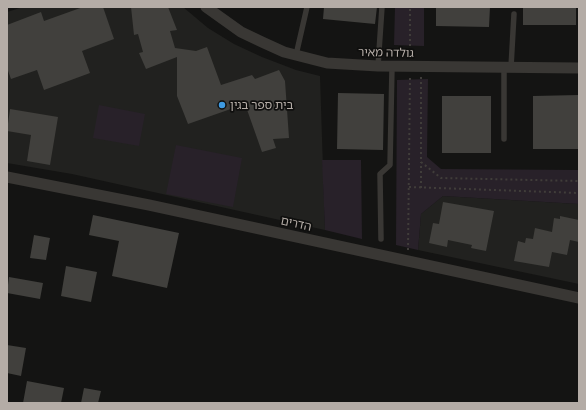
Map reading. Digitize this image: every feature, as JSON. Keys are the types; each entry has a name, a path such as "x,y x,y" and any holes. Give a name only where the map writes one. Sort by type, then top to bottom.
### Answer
{"street":[{"name":"גולדה מאיר","path":"211,9 262,42 296,56 327,63 392,67 579,68"},
{"name":"הדרים","path":"7,177 149,205 579,298"}],"lane":[{"path":"296,56 307,7"},
{"path":"378,66 382,7"},
{"path":"504,139 508,67 514,14"},
{"path":"381,239 380,174 390,165 392,67"}],"path":[{"path":"410,7 421,162 421,188"},
{"path":"408,261 409,187 415,67"},
{"path":"421,162 441,178 579,181"},
{"path":"409,187 579,193"}],"shaded area":[{"path":"23,7 183,7 208,28 234,44 296,70 320,76 325,230 72,174 7,163 7,12"},
{"path":"395,7 424,7 424,46 394,45"},
{"path":"428,79 427,157 441,169 579,170 579,204 443,196 421,214 418,250 396,245 397,80"},
{"path":"99,105 145,114 139,146 93,138"},
{"path":"176,145 242,158 233,207 166,194"},
{"path":"322,160 361,160 362,239 325,230"},
{"path":"443,196 579,204 579,284 418,250 421,214"}],"building":[{"path":"83,7 103,7 114,39 82,51 90,73 44,90 37,70 11,79 7,68 7,25 41,12 44,21"},
{"path":"131,7 168,7 177,30 170,31 175,48 196,51 207,47 221,85 252,75 255,79 279,70 285,81 289,138 273,139 276,148 262,152 245,104 188,124 177,96 177,57 146,69 139,53 143,52 138,34 134,35"},
{"path":"324,7 377,7 375,24 323,19"},
{"path":"436,7 490,7 489,27 436,26"},
{"path":"523,7 576,7 576,25 523,25"},
{"path":"338,93 384,94 383,150 337,149"},
{"path":"579,95 579,149 533,149 533,96"},
{"path":"442,96 491,96 491,153 442,153"},
{"path":"10,109 58,117 50,165 27,161 31,135 7,131"},
{"path":"443,202 494,211 486,251 471,248 472,245 448,240 447,247 429,243 433,223 439,224"},
{"path":"93,215 179,233 167,288 112,276 119,241 89,235"},
{"path":"560,216 579,220 579,242 570,240 567,255 552,252 549,267 514,261 518,241 525,243 526,238 533,239 535,228 552,232 554,218 560,219"},
{"path":"34,235 50,238 46,260 30,258"},
{"path":"66,266 97,272 91,302 61,296"},
{"path":"9,277 43,283 40,299 7,293"},
{"path":"7,345 26,348 21,376 7,373"},
{"path":"27,381 64,388 61,403 23,403"},
{"path":"84,388 101,391 98,403 81,403"}],"place":[{"name":"בית ספר בגין","path":"222,105"}]}
